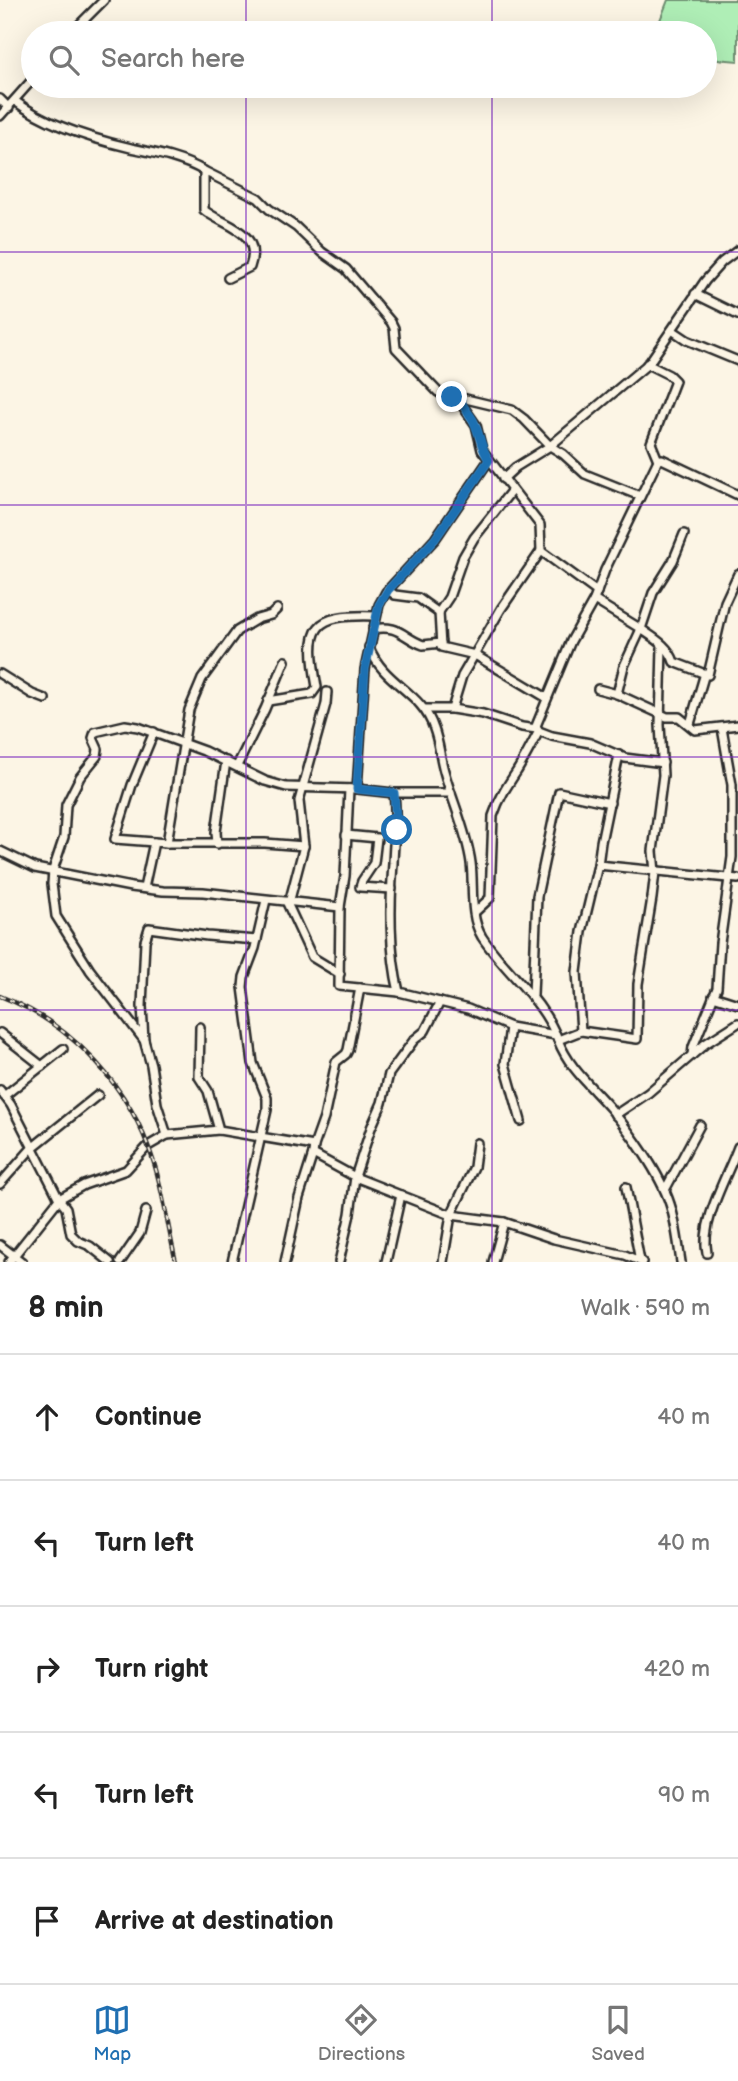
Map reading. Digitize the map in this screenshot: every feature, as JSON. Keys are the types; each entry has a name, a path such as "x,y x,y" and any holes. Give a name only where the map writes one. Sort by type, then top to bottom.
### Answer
{"street":[{"path":"83,21 104,0"},
{"path":"0,116 21,94"},
{"path":"0,99 9,108"},
{"path":"15,101 26,110 60,126 164,156 204,171 258,198 346,269 391,321 397,349 438,392 447,397 466,399 519,414 550,446 585,474 640,496"},
{"path":"204,171 204,210 234,226 249,244 252,261 250,267 228,278"},
{"path":"503,479 516,467 550,446 647,364 695,295 722,262 738,250"},
{"path":"695,295 738,315"},
{"path":"672,330 687,340 738,361"},
{"path":"647,364 675,381 650,443 658,460"},
{"path":"452,709 462,676 501,610 541,551 540,526 482,450 475,425 461,400"},
{"path":"658,460 663,459 738,495"},
{"path":"489,460 435,539 388,590 376,616 369,647 346,835 345,876 340,907 339,986 399,992 484,1014 510,1027 557,1037 581,1031 637,1039 638,984 654,872 653,851 663,764 660,725 662,646"},
{"path":"475,912 490,898 493,816 496,806 538,730 547,698 571,641 595,596 658,460"},
{"path":"512,490 463,557 449,597 439,612 441,647 475,655 547,698"},
{"path":"617,694 624,666 641,629 653,593 673,561 684,534"},
{"path":"541,551 595,596 659,640 674,662 708,675 726,602 738,574"},
{"path":"388,590 395,595 418,598 439,612"},
{"path":"167,843 189,710 202,679 237,631 271,615 277,609"},
{"path":"268,701 312,694 317,687 311,648 315,633 326,620 346,615 376,616"},
{"path":"373,629 387,626 424,645 441,643"},
{"path":"369,647 374,660 386,676 419,700 434,728 471,862 475,912 481,936 533,995 557,1037 568,1063 615,1115 646,1157 671,1206 681,1262"},
{"path":"237,766 285,661"},
{"path":"690,724 705,673"},
{"path":"0,674 45,699"},
{"path":"598,689 617,694 667,717 679,717 695,730 738,725"},
{"path":"327,692 299,801 304,846 288,903 313,957 340,974"},
{"path":"425,709 452,709 483,714 522,727 590,743 644,762 663,764"},
{"path":"144,1040 90,970 56,916 52,870 64,837 66,805 80,777 97,756 93,738 95,732 125,725 153,733 226,761 275,784 394,793 451,793"},
{"path":"692,1055 717,988 733,857 732,785 722,728"},
{"path":"153,733 132,785 115,839 304,846"},
{"path":"581,1031 577,972 582,932 620,755"},
{"path":"217,844 216,832 226,761"},
{"path":"533,995 537,896 559,792 610,803"},
{"path":"394,793 397,830 392,889 393,957 399,992"},
{"path":"346,835 377,838 374,863 360,887 392,889"},
{"path":"144,888 154,842"},
{"path":"0,851 35,868 144,888 340,907"},
{"path":"598,864 738,879"},
{"path":"232,1262 267,1110 267,1098 253,1063 243,987 266,900"},
{"path":"167,1135 157,1104 144,1040 142,1006 145,941 149,928 257,940"},
{"path":"285,1262 299,1198 324,1118 336,1062 348,1050 360,988"},
{"path":"713,996 738,1004"},
{"path":"339,1262 355,1177 382,1103 389,1074 414,1040 425,1031 440,1002"},
{"path":"615,1115 648,1093 705,1044 738,1023"},
{"path":"200,1027 199,1077 208,1091 219,1130"},
{"path":"510,1027 505,1064 521,1121"},
{"path":"0,1033 42,1066"},
{"path":"63,1049 2,1093 66,1208 71,1234 110,1262"},
{"path":"0,1184 32,1148 99,1095"},
{"path":"665,1190 700,1125"},
{"path":"0,1245 16,1260 59,1199 84,1185 126,1170 148,1146 167,1135 219,1130 262,1136 313,1150 355,1177 451,1215 504,1222 554,1239 641,1261"},
{"path":"443,1262 451,1215 474,1167 477,1143"},
{"path":"707,1253 705,1240 710,1217 738,1147"},
{"path":"626,1187 641,1261"},
{"path":"386,1262 401,1195"},
{"path":"120,1262 140,1233 146,1211"},
{"path":"493,1262 504,1222"}],"green space":[{"path":"668,0 738,0 738,61 717,59 717,21 660,21"}],"railway":[{"path":"0,996 27,1008 75,1041 96,1062 131,1109 154,1163 176,1262"}],"route":[{"path":"397,830 394,793 357,789 365,669 374,621 386,592 435,539 489,460 482,450 478,430 471,417 461,400 452,397"}]}
